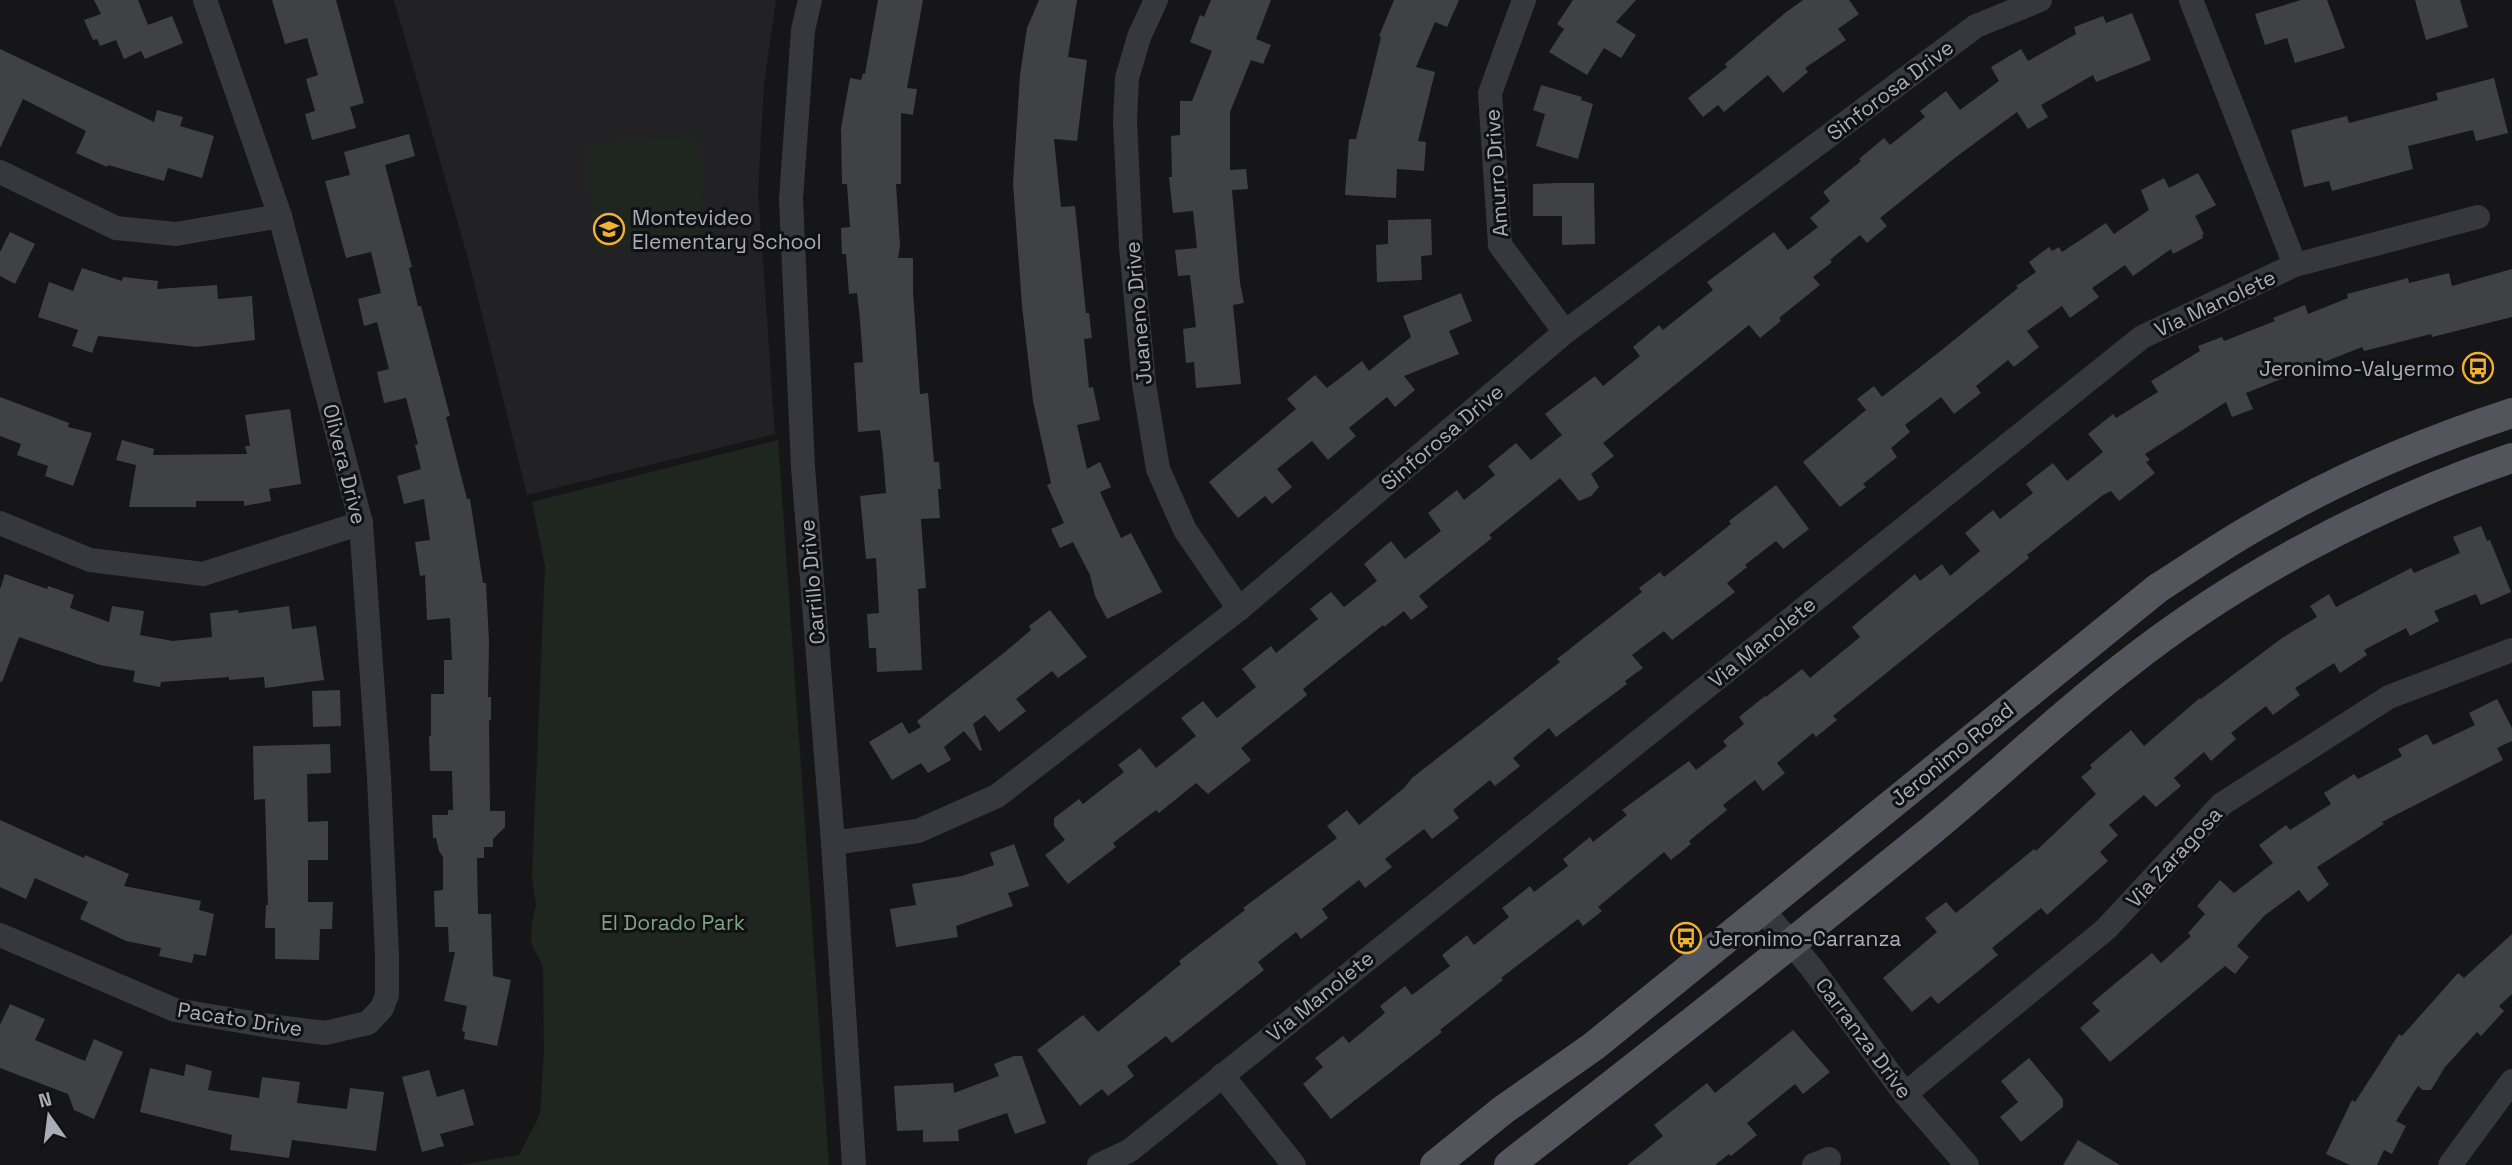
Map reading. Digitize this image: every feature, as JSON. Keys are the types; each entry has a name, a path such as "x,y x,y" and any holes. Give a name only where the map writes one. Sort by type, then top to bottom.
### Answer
{"main road":[{"name":"Jeronimo Road","path":"1435,1165 1503,1110 1594,1046 2158,588 2256,526 2330,486 2401,453 2512,413"},
{"name":"Jeronimo Road","path":"1509,1165 1704,1015 1930,832 2125,666 2232,590 2321,540 2476,470 2512,458"}],"street":[{"name":"Olivera Drive","path":"205,0 280,216 361,523 379,777 387,956 387,995 382,1009 368,1023"},
{"name":"Carrillo Drive","path":"810,0 803,30 790,200 803,467 833,843 854,1165"},
{"name":"Juaneno Drive","path":"1156,0 1139,37 1128,78 1125,121 1131,246 1144,384 1158,469 1185,530 1239,609"},
{"name":"Amurro Drive","path":"1524,0 1490,93 1500,245 1565,332"},
{"name":"Sinforosa Drive","path":"833,843 919,831 997,796 1239,609 1565,332 1976,26 2040,0"},
{"path":"2191,0 2295,265"},
{"path":"0,172 116,228 176,234 280,216"},
{"name":"Via Manolete","path":"1099,1165 1129,1151 2142,337 2295,265 2478,216"},
{"path":"0,523 90,560 204,574 361,523"},
{"name":"Via Zaragosa","path":"1905,1094 2106,929 2222,804 2389,697 2512,650"},
{"name":"Carranza Drive","path":"1762,909 1811,967 1905,1094 1967,1165"},
{"name":"Pacato Drive","path":"0,935 175,1010 325,1033 368,1023"},
{"path":"1222,1075 1294,1165"},
{"path":"2450,1165 2512,1082"}],"shaded area":[{"name":"Montevideo Elementary School","path":"394,0 776,0 764,84 758,192 775,434 527,495 469,262"}],"green space":[{"path":"697,135 704,226 693,240 594,248 587,144"},
{"name":"El Dorado Park","path":"778,440 829,1165 460,1165 519,1155 540,1114 544,1051 543,967 531,942 536,904 532,879 545,566 532,502"}],"building":[{"path":"94,0 138,0 148,25 172,16 183,43 145,59 141,51 124,59 116,40 100,46 97,39 93,40 84,20 101,14"},
{"path":"272,0 336,0 364,103 350,107 356,128 312,140 305,114 315,111 306,79 318,75 307,38 285,44"},
{"path":"878,0 923,0 907,88 917,89 913,115 901,113 901,184 896,184 900,246 898,258 913,258 920,394 928,393 934,462 939,462 941,489 938,489 940,518 921,519 926,588 918,589 922,670 877,672 876,648 869,648 867,614 879,613 876,558 866,559 860,496 886,493 880,430 858,432 854,363 863,362 857,293 849,294 846,254 842,254 841,228 850,227 847,184 842,184 841,128 850,78 861,80 863,73 865,74"},
{"path":"1039,0 1077,0 1068,57 1087,60 1077,141 1054,139 1061,207 1075,206 1086,313 1089,313 1092,338 1084,339 1089,388 1093,387 1100,420 1077,425 1087,469 1100,462 1111,487 1100,492 1121,538 1131,533 1162,592 1107,619 1095,596 1090,575 1073,542 1060,548 1051,529 1064,523 1047,485 1051,483 1033,401 1022,306 1013,183 1020,75 1027,28"},
{"path":"1211,0 1271,0 1256,39 1271,45 1263,64 1251,60 1230,112 1230,170 1246,169 1248,189 1232,190 1244,303 1233,305 1241,384 1196,388 1194,362 1186,363 1183,329 1196,327 1190,275 1178,276 1175,250 1197,248 1193,211 1173,213 1169,177 1172,177 1171,136 1180,135 1180,101 1192,101 1212,51 1190,42 1200,15 1204,17"},
{"path":"1394,0 1459,0 1447,27 1435,22 1416,67 1435,72 1418,141 1426,142 1424,171 1397,169 1396,198 1345,195 1349,139 1356,139 1381,37 1379,36"},
{"path":"1573,0 1636,0 1616,22 1636,35 1621,58 1604,48 1587,75 1549,52 1564,29 1557,24"},
{"path":"1803,0 1849,0 1859,14 1838,29 1846,40 1805,68 1808,72 1783,93 1768,75 1724,112 1718,105 1703,117 1688,98"},
{"path":"2301,0 2327,0 2345,48 2295,63 2287,38 2265,45 2255,14"},
{"path":"2415,0 2460,0 2468,27 2426,40"},
{"path":"2132,13 2151,60 2096,82 2093,75 2041,105 2048,117 2028,129 2017,112 1956,157 1880,218 1887,226 1867,243 1860,235 1830,260 1832,262 1813,277 1820,285 1779,318 1781,321 1760,338 1749,325 1603,443 1614,456 1591,474 1599,487 1591,496 1579,501 1560,478 1489,535 1492,538 1419,596 1428,607 1411,620 1404,611 1303,689 1307,695 1241,748 1251,760 1208,794 1196,783 1159,813 1156,810 1113,843 1116,847 1068,884 1045,855 1065,840 1054,826 1054,818 1079,799 1083,804 1124,772 1118,765 1140,748 1156,768 1196,736 1181,718 1203,701 1217,718 1256,687 1242,669 1271,646 1276,653 1318,619 1310,609 1331,592 1344,607 1377,581 1364,564 1391,541 1405,559 1441,531 1428,513 1457,490 1464,500 1495,475 1488,466 1516,443 1531,460 1562,435 1545,414 1595,376 1603,386 1640,356 1633,347 1659,325 1663,330 1713,290 1707,282 1774,232 1788,250 1818,227 1810,218 1830,201 1823,192 1884,138 1890,145 1925,117 1920,111 1946,91 1960,110 1999,81 1991,67 2021,49 2028,61 2076,34 2074,27 2103,16 2106,23"},
{"path":"0,49 154,122 157,110 183,117 180,126 214,136 202,178 168,168 164,181 108,165 107,167 76,153 86,131 23,99 0,148"},
{"path":"2494,78 2508,133 2476,141 2473,130 2408,146 2413,169 2332,191 2329,181 2304,187 2291,130 2347,116 2349,123 2438,100 2436,93"},
{"path":"1541,85 1582,97 1581,100 1593,104 1578,159 1536,146 1545,114 1533,110"},
{"path":"409,134 415,156 385,165 412,267 409,268 418,306 421,306 450,416 446,417 467,499 470,499 483,583 486,583 488,697 491,697 490,811 505,811 505,827 493,839 493,847 484,847 484,858 477,858 478,914 491,914 493,976 511,980 497,1046 464,1039 465,1032 462,1031 467,1006 444,1001 455,952 449,952 448,927 435,927 434,891 443,890 443,857 436,838 433,838 432,815 448,815 448,810 453,810 452,771 430,771 429,736 431,694 444,694 444,660 452,660 450,618 427,620 425,575 420,576 415,542 430,540 424,499 404,504 397,476 421,469 415,445 418,444 406,398 384,403 377,372 389,369 377,322 364,326 358,299 381,293 371,252 346,258 325,181 350,175 344,152"},
{"path":"2198,173 2216,205 2195,216 2204,234 2203,238 2173,254 2171,249 2133,276 2125,265 2092,288 2099,297 2070,318 2062,306 2027,331 2039,347 2014,367 2008,360 1976,386 1981,393 1954,414 1941,397 1905,425 1910,432 1891,448 1897,457 1863,484 1866,487 1840,507 1803,462 1866,410 1857,399 1874,386 1882,397 1943,349 2036,272 2029,262 2049,247 2052,251 2059,247 2062,252 2106,223 2114,234 2149,210 2141,190 2164,178 2169,188"},
{"path":"1594,183 1595,244 1562,245 1562,216 1533,216 1533,184"},
{"path":"1431,219 1432,255 1421,256 1422,280 1377,282 1376,245 1388,244 1388,220"},
{"path":"10,232 35,244 15,284 0,276 0,252"},
{"path":"82,268 122,281 123,277 158,281 157,289 217,285 218,299 252,296 255,340 197,347 98,336 92,353 72,346 78,330 38,317 49,282 73,291"},
{"path":"2512,269 2512,317 2364,351 2362,347 2246,393 2253,409 2232,417 2226,402 2145,454 2150,460 2146,462 2155,473 2119,501 2111,491 2103,495 1833,716 1837,720 1816,737 1813,733 1777,763 1785,773 1763,791 1755,780 1723,805 1727,810 1689,841 1691,844 1671,860 1664,852 1598,907 1602,911 1583,926 1578,919 1501,978 1503,980 1440,1030 1442,1032 1331,1119 1303,1084 1323,1067 1315,1058 1343,1036 1349,1043 1385,1013 1380,1006 1405,986 1412,995 1450,966 1442,955 1467,935 1474,945 1509,917 1502,908 1530,886 1534,892 1568,866 1563,859 1590,837 1593,842 1627,815 1622,810 1689,761 1696,770 1727,746 1723,741 1744,724 1739,717 1802,669 1810,678 1860,637 1852,627 1915,574 1920,581 1942,564 1950,576 1980,551 1965,533 1993,510 2000,519 2033,493 2026,484 2053,463 2067,481 2103,452 2088,434 2113,414 2116,418 2158,392 2151,381 2200,351 2198,346 2222,337 2224,341 2275,321 2273,318 2305,305 2308,314 2348,298 2347,294 2408,278 2409,283 2449,273 2452,286"},
{"path":"1461,293 1472,321 1449,331 1459,354 1404,376 1415,390 1395,407 1387,397 1349,428 1356,436 1328,460 1312,441 1277,469 1292,487 1272,504 1265,496 1238,518 1209,482 1296,409 1287,399 1315,375 1327,388 1362,361 1369,371 1411,337 1403,316"},
{"path":"0,397 69,423 68,427 92,433 73,486 45,476 48,466 17,455 21,444 0,436"},
{"path":"290,409 301,484 269,489 271,501 244,506 244,501 196,501 196,507 129,507 136,465 116,460 122,440 154,449 153,455 247,454 245,446 250,446 245,415"},
{"path":"1776,485 1809,529 1783,549 1776,541 1745,565 1747,567 1727,583 1735,592 1672,640 1664,631 1632,655 1643,668 1625,681 1627,684 1556,737 1549,728 1513,758 1520,766 1495,786 1490,780 1453,810 1459,818 1432,839 1424,829 1385,859 1392,867 1365,888 1359,880 1322,909 1328,918 1301,939 1296,932 1258,962 1264,970 1172,1043 1166,1036 1127,1066 1134,1076 1108,1096 1102,1089 1080,1106 1037,1050 1083,1015 1098,1032 1181,964 1179,961 1245,910 1243,908 1337,838 1327,826 1347,810 1359,825 1404,788 1412,778 1560,662 1557,659 1642,592 1639,588 1660,572 1664,577"},
{"path":"2481,526 2487,541 2490,540 2511,592 2481,605 2476,594 2434,611 2439,621 2410,636 2406,628 2364,650 2367,655 2340,673 2334,663 2295,688 2300,695 2273,715 2266,706 2231,733 2236,739 2211,761 2204,752 2174,778 2181,786 2156,807 2144,795 2109,825 2118,835 2100,852 2108,861 2047,915 2041,908 1992,948 1998,955 1938,1004 1931,996 1912,1012 1883,978 1937,932 1925,918 1946,902 1956,913 2034,849 2036,851 2096,794 2081,777 2092,768 2090,765 2131,730 2144,746 2200,698 2282,638 2317,617 2310,606 2329,594 2336,607 2411,568 2414,573 2460,553 2453,537"},
{"path":"5,574 47,589 48,586 74,595 70,608 109,622 112,606 144,611 140,635 173,641 212,637 210,613 238,610 239,613 289,606 292,629 316,626 324,680 265,688 264,677 229,680 229,677 161,682 160,687 133,682 135,671 100,665 19,637 2,682 0,589"},
{"path":"1050,610 1087,657 1058,678 1052,671 1016,699 1026,711 999,732 985,715 973,724 982,750 980,751 964,731 944,747 951,760 928,773 921,763 892,780 869,742 902,722 909,734 921,727 917,721 1005,652 1031,630 1029,626"},
{"path":"340,690 341,726 313,727 312,691"},
{"path":"2497,699 2512,728 2512,741 2497,748 2503,760 2382,822 2384,824 2317,867 2329,885 2308,902 2299,890 2264,916 2237,946 2249,957 2235,974 2225,966 2110,1062 2080,1028 2100,1011 2092,1003 2118,981 2152,953 2161,963 2191,936 2188,933 2205,914 2197,906 2220,880 2234,893 2273,863 2259,845 2286,825 2290,830 2331,804 2324,793 2354,774 2358,779 2402,756 2398,749 2427,734 2433,745 2475,725 2469,713"},
{"path":"330,744 331,773 307,774 308,822 328,821 328,860 308,860 308,902 333,902 332,929 320,929 319,960 275,959 275,928 265,928 268,905 265,799 254,800 253,746"},
{"path":"0,820 84,858 85,855 129,874 124,886 201,901 199,910 214,914 206,956 194,954 192,963 159,956 161,948 126,941 80,919 88,902 35,878 26,899 0,887"},
{"path":"1014,844 1029,886 1008,893 1013,906 956,926 958,937 896,947 890,909 916,905 912,884 962,876 994,865 990,853"},
{"path":"2512,934 2512,994 2499,1006 2504,1011 2481,1036 2477,1032 2445,1067 2431,1090 2423,1090 2418,1086 2396,1121 2406,1126 2392,1154 2384,1150 2377,1165 2350,1165 2326,1154 2352,1100 2355,1102 2399,1034 2402,1036 2458,973 2464,978"},
{"path":"10,1004 45,1019 35,1040 85,1061 94,1039 123,1052 94,1119 74,1110 68,1094 0,1068 0,1025"},
{"path":"1793,1030 1830,1072 1803,1094 1795,1084 1747,1123 1757,1135 1715,1165 1627,1165 1663,1136 1654,1125 1707,1083 1715,1093"},
{"path":"1014,1056 1022,1056 1046,1123 1015,1134 1007,1113 958,1130 959,1141 923,1142 923,1130 897,1131 894,1086 953,1083 954,1093 999,1076 994,1064"},
{"path":"2029,1058 2063,1099 2063,1107 2021,1142 2000,1117 2018,1102 2001,1081"},
{"path":"186,1064 212,1071 208,1090 259,1098 262,1077 300,1082 297,1103 347,1109 350,1088 384,1092 376,1151 292,1140 289,1158 230,1150 232,1135 140,1112 150,1068 184,1076"},
{"path":"429,1070 437,1097 464,1089 474,1125 440,1134 444,1146 422,1152 402,1077"},
{"path":"2078,1140 2120,1165 2063,1165"}],"place":[{"name":"Montevideo Elementary School","path":"609,229"},
{"name":"Jeronimo-Valyermo","path":"2478,368"},
{"name":"Jeronimo-Carranza","path":"1686,938"}]}
